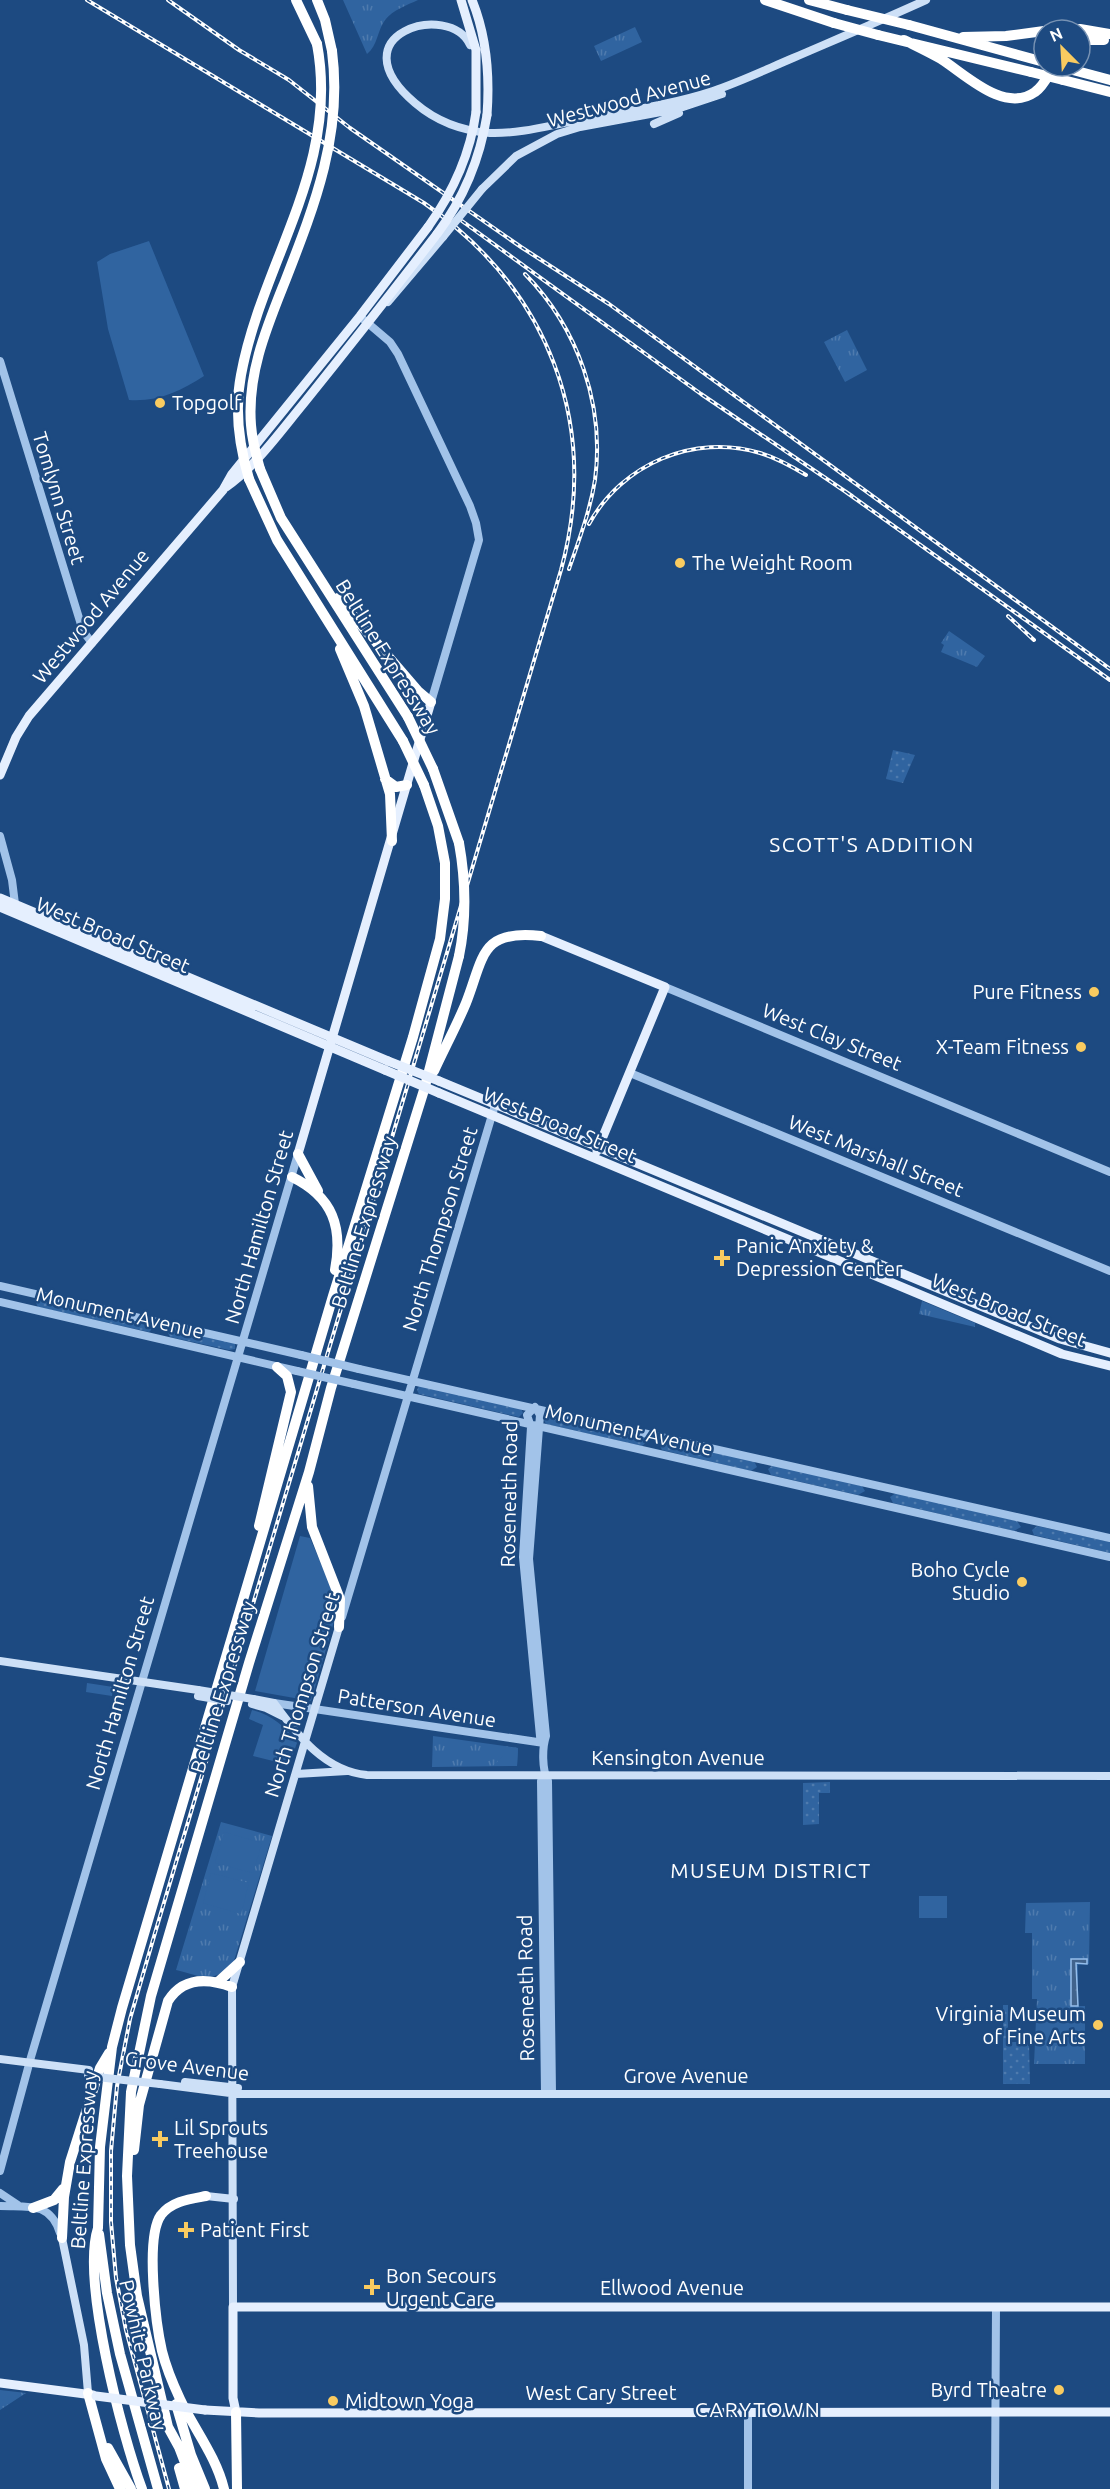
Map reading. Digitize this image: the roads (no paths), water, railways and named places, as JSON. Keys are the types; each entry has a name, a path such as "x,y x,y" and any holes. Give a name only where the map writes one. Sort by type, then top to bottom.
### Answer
{"highway":[{"path":"296,0 317,44"},
{"name":"Beltline Expressway","path":"142,2489 129,2450 101,2325 94,2260 94,2240 98,2228 100,2147 112,2047 150,1911 333,1296 413,1038 440,939 445,899 445,863 438,826 424,785 403,741 277,540 249,479 239,441 240,377 252,331 304,189 320,129 322,85 317,44 303,0"},
{"name":"Beltline Expressway","path":"195,2489 179,2447 168,2427 137,2296 130,2245 127,2176 131,2092 151,1996 252,1652 309,1472 331,1388 424,1090 459,956 466,905 466,887 459,843 433,769 408,717 281,518 260,469 250,424 252,383 262,342 318,190 331,141 336,100 332,51 325,20 317,0"},
{"path":"765,0 878,35 1110,92"},
{"path":"809,0 1032,59"},
{"path":"1092,31 1110,34"},
{"path":"948,37 1032,33"},
{"path":"904,40 994,93 1006,97 1018,99 1036,92 1047,78"},
{"path":"1092,40 1110,41"},
{"path":"1092,75 1110,80"},
{"path":"310,566 418,692 431,702"},
{"path":"328,621 364,706 392,810 392,841"},
{"path":"385,779 396,788 407,785"},
{"path":"424,1090 465,1004 484,953 501,938 510,935 541,936"},
{"path":"298,1154 335,1220 339,1238 333,1296"},
{"path":"291,1177 304,1183 325,1203"},
{"path":"254,1565 260,1522 291,1392 287,1376 277,1366"},
{"path":"309,1472 310,1518 340,1599 339,1627"},
{"path":"218,1982 231,1973 240,1962"},
{"path":"127,2176 134,2150 140,2105 165,2007 173,1993 186,1984 203,1980 232,1987"},
{"path":"33,2208 54,2200 61,2194 100,2068 112,2047"},
{"path":"62,2238 66,2183"},
{"path":"206,2196 173,2205 162,2214 156,2229 154,2294 160,2342 167,2366 189,2417 215,2463 224,2486"},
{"name":"Powhite Parkway","path":"98,2228 120,2354 158,2489"},
{"path":"167,2366 192,2455 205,2489"},
{"path":"93,2393 96,2427 106,2459 120,2489"},
{"path":"236,2412 237,2489"},
{"path":"96,2427 131,2489"},
{"name":"Powhite Parkway","path":"168,2427 185,2489"}],"main road":[{"name":"Westwood Avenue","path":"0,775 4,758 29,716 223,490 232,474 360,316 428,227 458,178 470,145 478,84 474,39 461,0"},
{"path":"440,235 469,183 481,147 488,115 489,85 486,53 472,0"},
{"name":"Westwood Avenue","path":"402,22 392,34 386,50 388,69 393,80 414,102 436,117 463,128 489,133 520,130 675,102 728,86 926,0"},
{"path":"446,16 461,27 468,38 478,84"},
{"name":"Westwood Avenue","path":"223,490 239,478 261,454 440,235 516,156 557,134 677,109 706,100 810,55 814,50"},
{"path":"654,124 706,100"},
{"name":"North Hamilton Street","path":"298,1154 392,841 431,702"},
{"name":"West Broad Street","path":"0,898 14,908 387,1066 439,1093 491,1116 1062,1354 1110,1366"},
{"name":"West Broad Street","path":"0,907 14,908"},
{"name":"West Clay Street","path":"541,936 664,987"},
{"path":"594,1159 664,987"},
{"name":"West Broad Street","path":"387,1066 439,1082 1060,1339 1110,1353"},
{"name":"North Thompson Street","path":"233,2307 232,1987 339,1627"},
{"name":"Patterson Avenue","path":"0,1661 187,1688 198,1693 252,1702 274,1703"},
{"path":"252,1702 285,1718"},
{"name":"Kensington Avenue","path":"274,1703 306,1742 326,1760 347,1771 367,1775 1110,1776"},
{"path":"296,1774 347,1771"},
{"name":"Grove Avenue","path":"0,2059 29,2066"},
{"name":"Grove Avenue","path":"0,2065 29,2066 262,2093 1110,2094"},
{"path":"206,2196 234,2199"},
{"path":"62,2238 93,2393"},
{"path":"233,2307 233,2398 236,2412"},
{"name":"Ellwood Avenue","path":"233,2307 1110,2307"},
{"name":"West Cary Street","path":"0,2383 236,2412 1110,2412"}],"street":[{"name":"North Hamilton Street","path":"360,316 372,319 396,349 477,523 479,540 431,702"},
{"name":"Tomlynn Street","path":"0,361 79,618 85,635 92,643"},
{"path":"0,836 12,880 14,908"},
{"name":"West Clay Street","path":"664,987 1110,1172"},
{"name":"West Marshall Street","path":"630,1073 1110,1271"},
{"name":"North Thompson Street","path":"339,1627 495,1105"},
{"name":"North Hamilton Street","path":"0,2171 298,1154"},
{"name":"Monument Avenue","path":"0,1286 1110,1538"},
{"name":"Monument Avenue","path":"0,1302 1110,1557"},
{"name":"Roseneath Road","path":"535,1407 527,1414 534,1425 523,1557 540,1736 544,1743 545,1775 548,1781 548,2093"},
{"name":"Patterson Avenue","path":"274,1703 544,1743"},
{"path":"0,2193 18,2205"},
{"path":"0,2206 18,2205 51,2214 62,2238"},
{"path":"994,2489 996,2307"},
{"path":"747,2489 748,2411"}],"water":[{"path":"1071,1959 1087,1959 1087,1964 1076,1963 1078,2006 1071,2006"}],"railway":[{"path":"87,0 424,203 467,237 503,276 532,318 554,364 568,412 574,463 572,516 561,570 130,2019 117,2086 111,2151 111,2222 116,2278 126,2330 169,2489"},
{"path":"168,0 239,50 289,80 350,128 521,247 609,304 1110,669"},
{"path":"462,221 701,394 852,496"},
{"path":"525,274 544,295 560,318 573,343 584,369 596,424 597,452 593,492 569,569"},
{"path":"589,524 603,503 620,485 640,470 662,458 686,451 710,447 735,448 772,457 806,475"},
{"path":"846,492 1110,680"},
{"path":"1008,616 1034,640"}],"place":[{"name":"Topgolf","path":"160,403"},
{"name":"The Weight Room","path":"680,563"},
{"name":"Pure Fitness","path":"1094,992"},
{"name":"X-Team Fitness","path":"1081,1047"},
{"name":"Panic Anxiety & Depression Center","path":"722,1258"},
{"name":"Boho Cycle Studio","path":"1022,1582"},
{"name":"Virginia Museum of Fine Arts","path":"1098,2025"},
{"name":"Lil Sprouts Treehouse","path":"160,2139"},
{"name":"Patient First","path":"186,2230"},
{"name":"Bon Secours Urgent Care","path":"372,2287"},
{"name":"Byrd Theatre","path":"1059,2390"},
{"name":"Midtown Yoga","path":"333,2401"}],"district":[{"name":"SCOTT'S ADDITION","path":"872,845"},
{"name":"MUSEUM DISTRICT","path":"771,1871"},
{"name":"CARYTOWN","path":"758,2410"}]}
